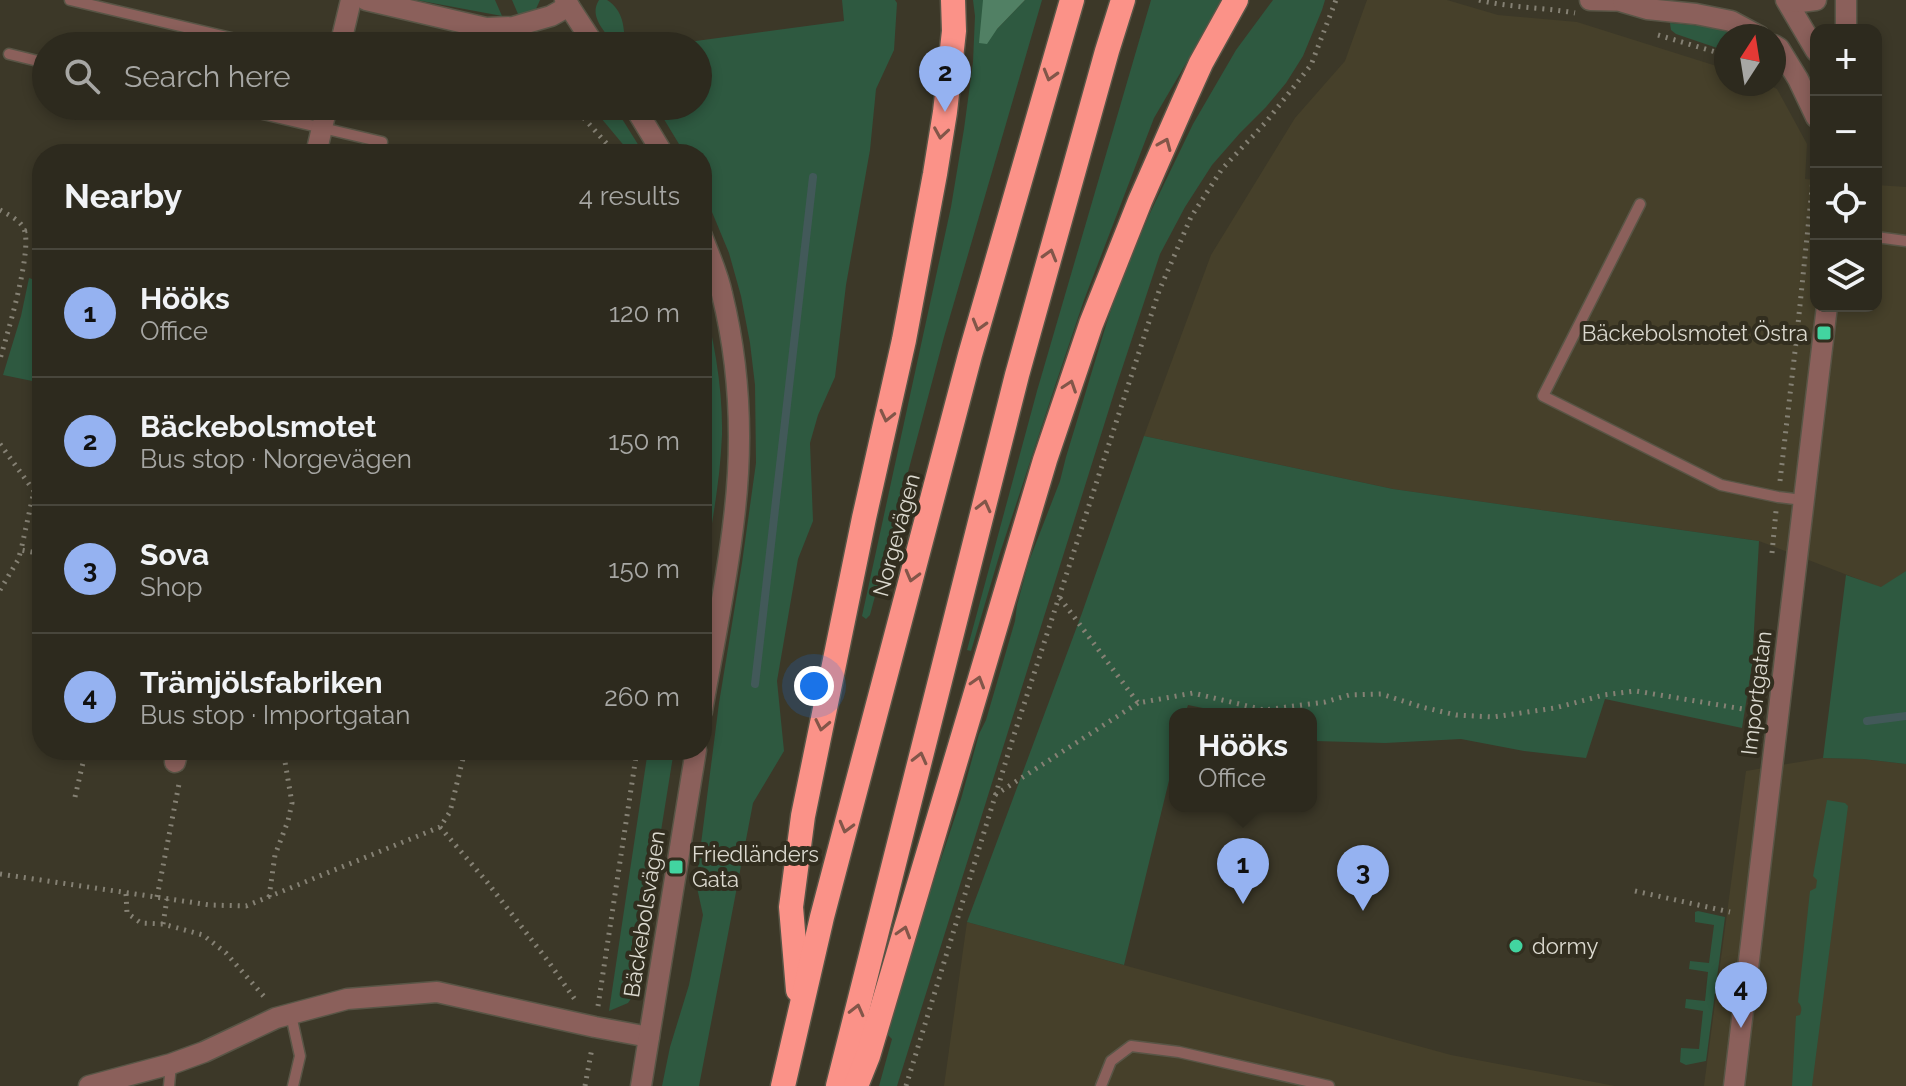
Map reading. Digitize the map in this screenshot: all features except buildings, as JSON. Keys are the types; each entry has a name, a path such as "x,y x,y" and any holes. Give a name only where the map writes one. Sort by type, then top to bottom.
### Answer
{"highway":[{"path":"800,1014 791,907 803,816 904,340 935,174 954,31 953,0"},
{"name":"Norgevägen","path":"783,1086 822,917 970,355 1072,0"},
{"path":"838,1086 1017,375 1123,0"},
{"path":"856,1086 868,1056 1050,445 1091,324 1183,103 1236,0"},
{"path":"1183,103 1254,0"}],"street":[{"path":"343,32 351,0"},
{"path":"366,0 486,28 513,27 551,16 567,3 586,32"},
{"path":"1590,0 1651,0"},
{"path":"1786,0 1816,0"},
{"path":"1786,0 1810,41"},
{"path":"1846,0 1846,24"},
{"path":"1623,2 1737,24"},
{"path":"1786,59 1810,104"},
{"path":"318,144 324,120"},
{"path":"642,120 657,144"},
{"path":"712,263 722,290 731,336 737,377 739,437 734,518 712,651"},
{"name":"Importgatan","path":"1734,1086 1826,312"},
{"name":"Bäckebolsvägen","path":"641,1086 694,760"},
{"path":"89,1086 171,1064 284,1017 347,999 437,992 649,1037"}],"lane":[{"path":"70,0 206,32"},
{"path":"9,54 32,60"},
{"path":"288,120 382,142"},
{"path":"1640,204 1543,396 1721,485 1803,500"},
{"path":"1882,238 1906,241"},
{"path":"284,1017 300,1056 293,1086"},
{"path":"1101,1086 1111,1061 1131,1046 1179,1052 1329,1086"},
{"path":"169,1086 171,1064"}],"path":[{"path":"906,1086 995,795 1159,291 1191,217 1222,169 1266,122 1311,65 1336,0"},
{"path":"586,120 607,144"},
{"path":"0,210 20,223 25,231 17,299 0,359"},
{"path":"25,231 32,229"},
{"path":"0,444 32,488"},
{"path":"0,590 18,560 32,500"},
{"path":"21,550 32,552"},
{"path":"1059,597 1138,703"},
{"path":"1279,708 1325,702 1349,695 1381,694 1456,715 1493,717 1636,691 1755,711"},
{"path":"995,795 1138,703 1193,693 1256,708"},
{"path":"75,797 84,760"},
{"path":"157,897 181,776 178,760"},
{"path":"269,897 275,855 292,803 286,760"},
{"path":"0,874 210,905 246,906 440,827 450,812 463,760"},
{"path":"585,1086 635,760"},
{"path":"440,827 487,882 595,1027"},
{"path":"1635,891 1730,912"},
{"path":"126,894 127,913 141,923 163,924 203,935 226,953 284,1017"},
{"path":"163,924 167,899"}],"shaded area":[{"path":"1367,0 1447,0 1498,15 1577,22 1714,65 1714,96 1781,96 1807,144 1805,179 1810,179 1810,312 1882,312 1882,185 1906,187 1906,571 1881,588 1759,541 1393,489 1144,436 1211,255 1295,118 1345,61"},
{"path":"1823,758 1906,764 1906,1086 1704,1086 1746,771"},
{"path":"967,922 1451,1055 1615,1086 944,1086"}],"green space":[{"path":"416,0 495,0 502,16"},
{"path":"512,0 540,0 536,9 521,16"},
{"path":"599,0 613,4 620,14 624,32 605,32 597,18"},
{"path":"842,0 895,0 897,3 894,50 876,89 870,150 846,285 835,377 818,415 810,443 813,521 798,559 777,681 784,751 753,803 699,1086 662,1086 689,985 703,915 696,883 719,703 756,463 755,385 750,343 729,253 712,212 712,144 679,144 664,120 712,120 712,39 844,21"},
{"path":"973,0 983,0 997,29 1025,0 1042,0 944,337 870,615 866,619 862,616 951,207 973,62"},
{"path":"983,0 1025,0 987,44 979,43"},
{"path":"1151,0 1223,0 1154,118 1084,300 1000,553 971,651 967,650 1037,391"},
{"path":"1273,0 1325,0 1303,56 1286,83 1212,165 1160,254 897,1086 879,1086 892,1039 887,1034 899,976 961,799 1015,621 1029,561 1060,481 1121,280 1193,124 1236,50"},
{"path":"1670,23 1714,27 1714,47 1676,34 1671,30"},
{"path":"603,120 623,120 638,144 623,144"},
{"path":"29,278 32,279 32,381 3,375"},
{"path":"712,339 721,400 722,435 712,522"},
{"path":"1144,436 1393,489 1759,541 1752,665 1742,728 1605,699 1586,758 1461,739 1385,743 1317,741 1317,708 1203,708 1188,705 1187,708 1169,708 1169,781 1124,965 967,922"},
{"path":"1906,571 1906,764 1823,758 1846,575 1881,587"},
{"path":"647,760 672,760 635,993 628,1003 609,1011"},
{"path":"1827,800 1848,806 1812,1086 1792,1086 1796,1016 1800,1015 1801,1010 1798,1002 1810,891 1816,888 1817,880 1813,876"},
{"path":"1695,912 1725,917 1706,1061 1686,1065 1680,1062 1681,1048 1699,1049 1703,1011 1685,1008 1686,999 1705,1001 1708,972 1689,969 1690,961 1709,963 1714,925 1695,922"}],"waterway":[{"path":"755,684 813,177"},
{"path":"1867,721 1906,716"}],"place":[{"name":"Bäckebolsmotet","path":"945,112"},
{"name":"Bäckebolsmotet Östra","path":"1824,333"},
{"name":"Friedländers Gata","path":"676,867"},
{"name":"Hööks","path":"1243,904"},
{"name":"Sova","path":"1363,911"},
{"name":"dormy","path":"1516,946"},
{"name":"Trämjölsfabriken","path":"1741,1028"}]}
